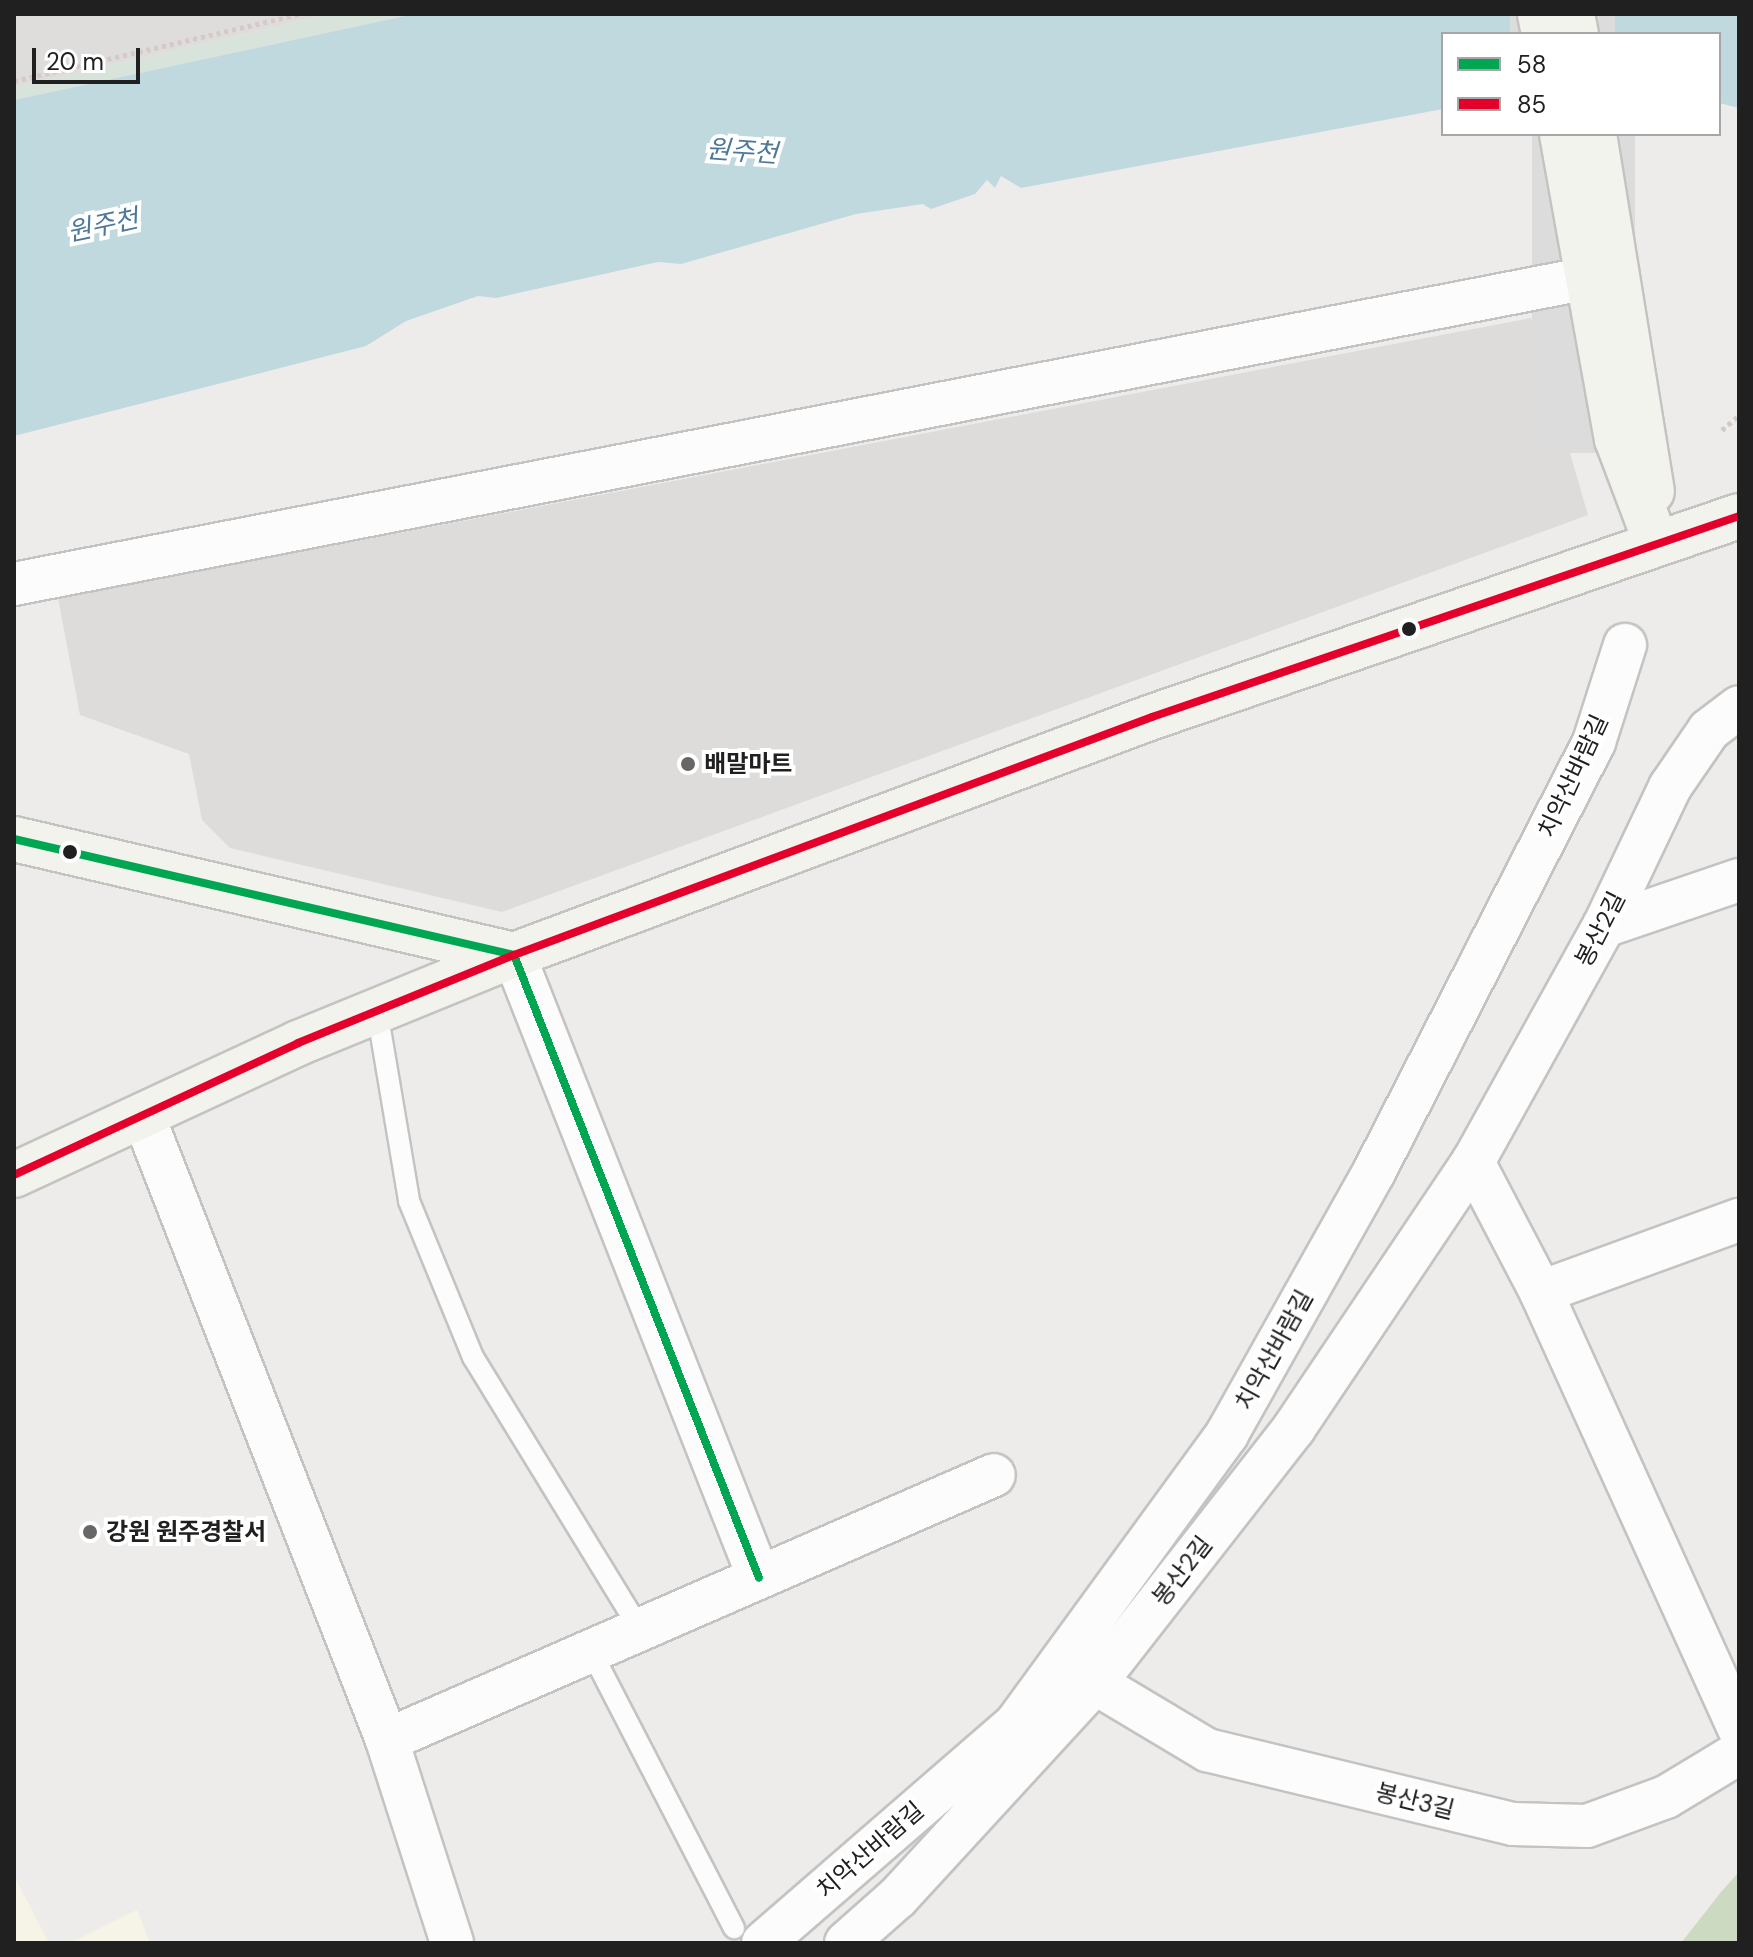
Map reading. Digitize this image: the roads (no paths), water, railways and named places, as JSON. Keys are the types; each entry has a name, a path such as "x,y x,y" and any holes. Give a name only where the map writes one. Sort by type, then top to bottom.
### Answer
{"street":[{"path":"1563,136 1648,430 1656,542"},
{"path":"1594,136 1604,275"},
{"path":"14,584 1604,275"},
{"path":"14,1175 377,1011 514,955 1152,717 1739,516"},
{"name":"치악산바람길","path":"748,1936 1015,1725 1227,1434 1374,1172 1594,742 1625,645"},
{"name":"봉산2길","path":"846,1943 898,1897 1095,1683 1294,1428 1473,1162 1604,926 1670,787 1709,730 1739,707"},
{"path":"14,839 514,955"},
{"path":"1604,926 1739,880"},
{"path":"514,955 759,1578"},
{"path":"143,1115 387,1740 452,1943"},
{"path":"1473,1162 1541,1292 1739,1728"},
{"path":"1541,1292 1739,1220"},
{"path":"387,1740 994,1475"},
{"name":"봉산3길","path":"1095,1683 1207,1750 1513,1824 1587,1826 1666,1797 1739,1753"}],"lane":[{"path":"377,1011 409,1201 473,1357 640,1630"},
{"path":"591,1651 748,1936"}],"water":[{"name":"원주천","path":"414,14 1739,14 1739,108 1721,104 1721,32 1441,32 1441,109 1021,188 1001,176 995,188 987,180 975,194 931,209 923,204 856,214 681,264 658,262 496,298 478,296 406,321 366,346 14,436 14,100"}],"place":[{"name":"배말마트","path":"688,764"},
{"name":"강원 원주경찰서","path":"90,1532"}]}
